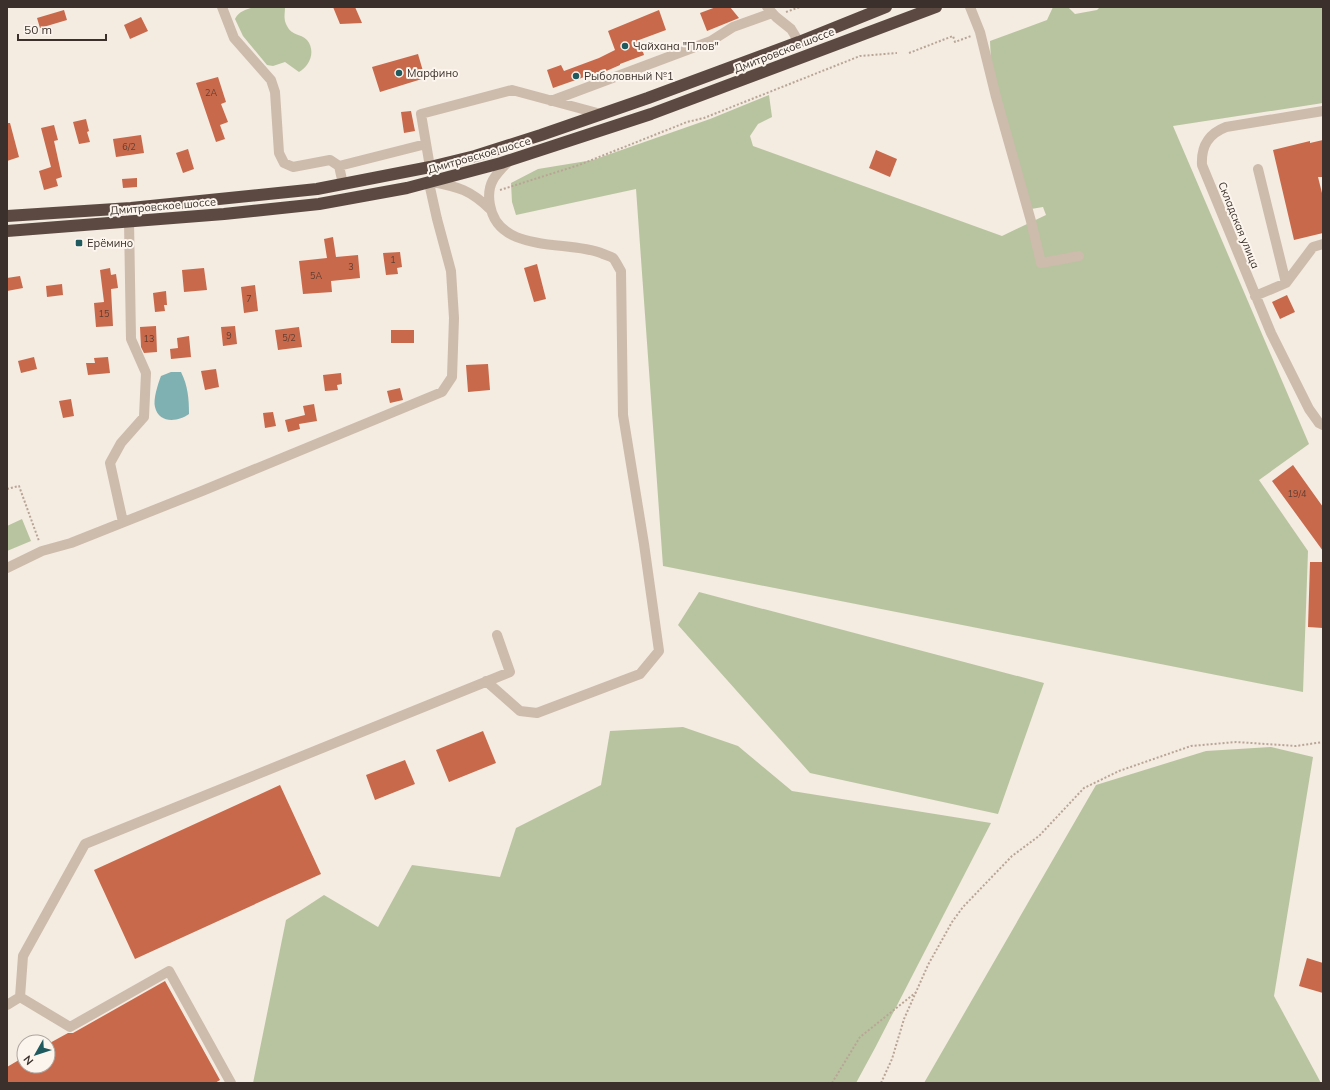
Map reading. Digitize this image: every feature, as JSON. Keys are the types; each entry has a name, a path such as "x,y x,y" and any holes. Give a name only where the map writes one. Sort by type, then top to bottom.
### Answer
{"highway":[{"name":"Дмитровское шоссе","path":"7,216 131,208 318,189 430,167 475,156 648,98 799,42 886,7"},
{"name":"Дмитровское шоссе","path":"7,231 224,214 319,204 407,188 509,160 651,114 936,7"}],"street":[{"path":"222,7 234,38 271,80 275,92 279,153 284,163 293,167 330,160 339,166 343,184"},
{"path":"970,7 980,32 1041,263 1079,256"},
{"path":"551,101 711,41 733,27 770,10 791,29 799,42"},
{"path":"430,167 421,114 512,90 601,114"},
{"name":"Складская улица","path":"1323,111 1226,127 1216,131 1210,137 1204,145 1201,154 1202,165 1271,333 1309,409 1319,423 1323,425"},
{"path":"339,166 426,144"},
{"path":"490,209 488,194 497,173 509,160"},
{"path":"1258,169 1286,283"},
{"path":"7,568 42,551 71,543 442,392 452,378 454,318 451,271 437,219 431,182 453,186 466,190 479,198 490,209 496,221 512,236 538,243 592,250 612,258 621,271 623,414 644,544 659,651 640,674 537,713 520,711 486,681"},
{"path":"123,522 110,463 121,443 144,417 146,373 131,339 129,221"},
{"path":"1255,296 1286,283 1313,247 1323,244"},
{"path":"20,998 23,956 85,844 510,672 496,635"},
{"path":"20,998 70,1027 169,971 231,1083"},
{"path":"7,1005 20,998"}],"path":[{"path":"909,53 953,36 956,42 980,32"},
{"path":"488,194 579,165 688,122 704,118 860,56 897,52"},
{"path":"7,489 19,486 42,551"},
{"path":"881,1083 892,1060 904,1019 928,965 952,922 963,907 1012,856 1039,836 1084,788 1119,770 1191,746 1236,742 1296,746 1323,742"},
{"path":"832,1083 860,1037 916,992"}],"green space":[{"path":"254,7 285,7 285,19 289,29 302,36 310,44 311,53 309,62 299,72 285,62 273,66 267,65 243,36 235,19 240,12"},
{"path":"1053,7 1068,7 1075,14 1097,10 1100,7 1323,7 1323,103 1173,126 1309,444 1259,480 1308,551 1303,692 663,566 636,189 516,215 512,202 511,183 538,169 593,160 710,119 769,95 772,117 758,124 750,136 753,146 1002,236 1046,215 1043,207 1031,209 991,62 990,41 1047,20"},
{"path":"22,519 31,541 7,551 7,526"},
{"path":"699,592 1044,683 998,814 810,773 678,625"},
{"path":"683,727 738,746 792,791 991,823 856,1083 253,1083 286,920 324,895 378,927 412,865 500,877 516,828 601,785 610,731"},
{"path":"1271,747 1313,757 1274,996 1321,1083 924,1083 1096,785 1206,751"}],"water":[{"path":"171,372 181,372 187,387 189,403 189,414 180,419 174,420 165,419 160,416 155,407 156,392 161,376"}],"building":[{"path":"333,7 355,7 362,23 340,24"},
{"path":"716,7 730,7 739,18 707,31 700,13"},
{"path":"64,10 67,20 40,28 37,18"},
{"path":"659,10 666,30 639,40 644,55 604,72 604,70 553,88 547,70 561,65 564,71 599,58 615,50 608,31"},
{"path":"141,17 148,31 130,39 124,25"},
{"name":"Марфино","path":"418,54 425,78 380,92 372,67"},
{"path":"218,77 226,102 221,104 228,122 220,125 225,139 216,142 196,83"},
{"path":"411,111 415,131 404,133 401,112"},
{"path":"86,119 89,131 87,132 90,142 79,144 73,122"},
{"path":"7,123 10,123 19,157 7,161"},
{"path":"54,125 58,140 54,141 62,177 56,179 58,186 44,190 39,171 51,167 41,128"},
{"path":"141,135 144,153 116,157 113,139"},
{"path":"1323,140 1323,177 1318,177 1323,197 1323,233 1294,240 1273,150 1310,141 1310,143"},
{"path":"188,149 194,169 183,173 176,153"},
{"path":"876,150 897,159 890,177 869,168"},
{"path":"137,178 137,187 123,188 122,179"},
{"path":"333,237 336,257 358,255 360,278 331,281 332,292 303,294 299,261 327,258 324,239"},
{"path":"400,252 402,267 397,268 398,274 386,275 383,253"},
{"path":"537,264 546,299 534,302 524,268"},
{"path":"110,268 111,275 116,274 118,288 111,289 113,326 96,327 94,303 104,302 100,270"},
{"path":"204,268 207,290 184,292 182,270"},
{"path":"20,276 23,288 7,291 7,278"},
{"path":"62,284 63,295 47,297 46,286"},
{"path":"255,285 258,311 244,313 241,287"},
{"path":"166,291 167,305 164,305 165,311 155,312 153,293"},
{"path":"1287,295 1295,312 1280,319 1272,302"},
{"path":"156,326 157,352 144,353 141,347 140,327"},
{"path":"235,326 237,344 223,346 221,327"},
{"path":"299,327 302,347 278,350 275,330"},
{"path":"391,330 414,330 414,343 391,343"},
{"path":"189,336 191,357 171,359 170,349 178,348 177,338"},
{"path":"34,357 37,369 21,373 18,361"},
{"path":"108,357 110,373 88,375 86,363 95,363 94,358"},
{"path":"488,364 490,390 468,392 466,365"},
{"path":"216,369 219,387 205,390 201,371"},
{"path":"341,373 342,384 337,385 338,390 325,391 323,375"},
{"path":"400,388 403,400 390,403 387,391"},
{"path":"71,399 74,416 63,418 59,401"},
{"path":"314,404 317,421 299,424 300,429 288,432 285,420 305,415 303,406"},
{"path":"273,412 276,426 265,428 263,413"},
{"path":"1293,465 1323,507 1323,551 1272,481"},
{"path":"1310,562 1323,562 1323,628 1308,627"},
{"path":"483,731 496,763 449,782 436,750"},
{"path":"405,760 415,784 375,800 366,775"},
{"path":"280,785 321,874 135,959 94,870"},
{"path":"1307,958 1323,963 1323,993 1299,986"},
{"path":"165,981 220,1080 215,1083 7,1083 7,1067 16,1062 16,1074 56,1074 56,1040 68,1033 73,1033"}],"place":[{"name":"Чайхана \"Плов\"","path":"625,46"},
{"name":"Марфино","path":"399,73"},
{"name":"Рыболовный №1","path":"576,76"},
{"name":"Ерёмино","path":"79,243"}]}
